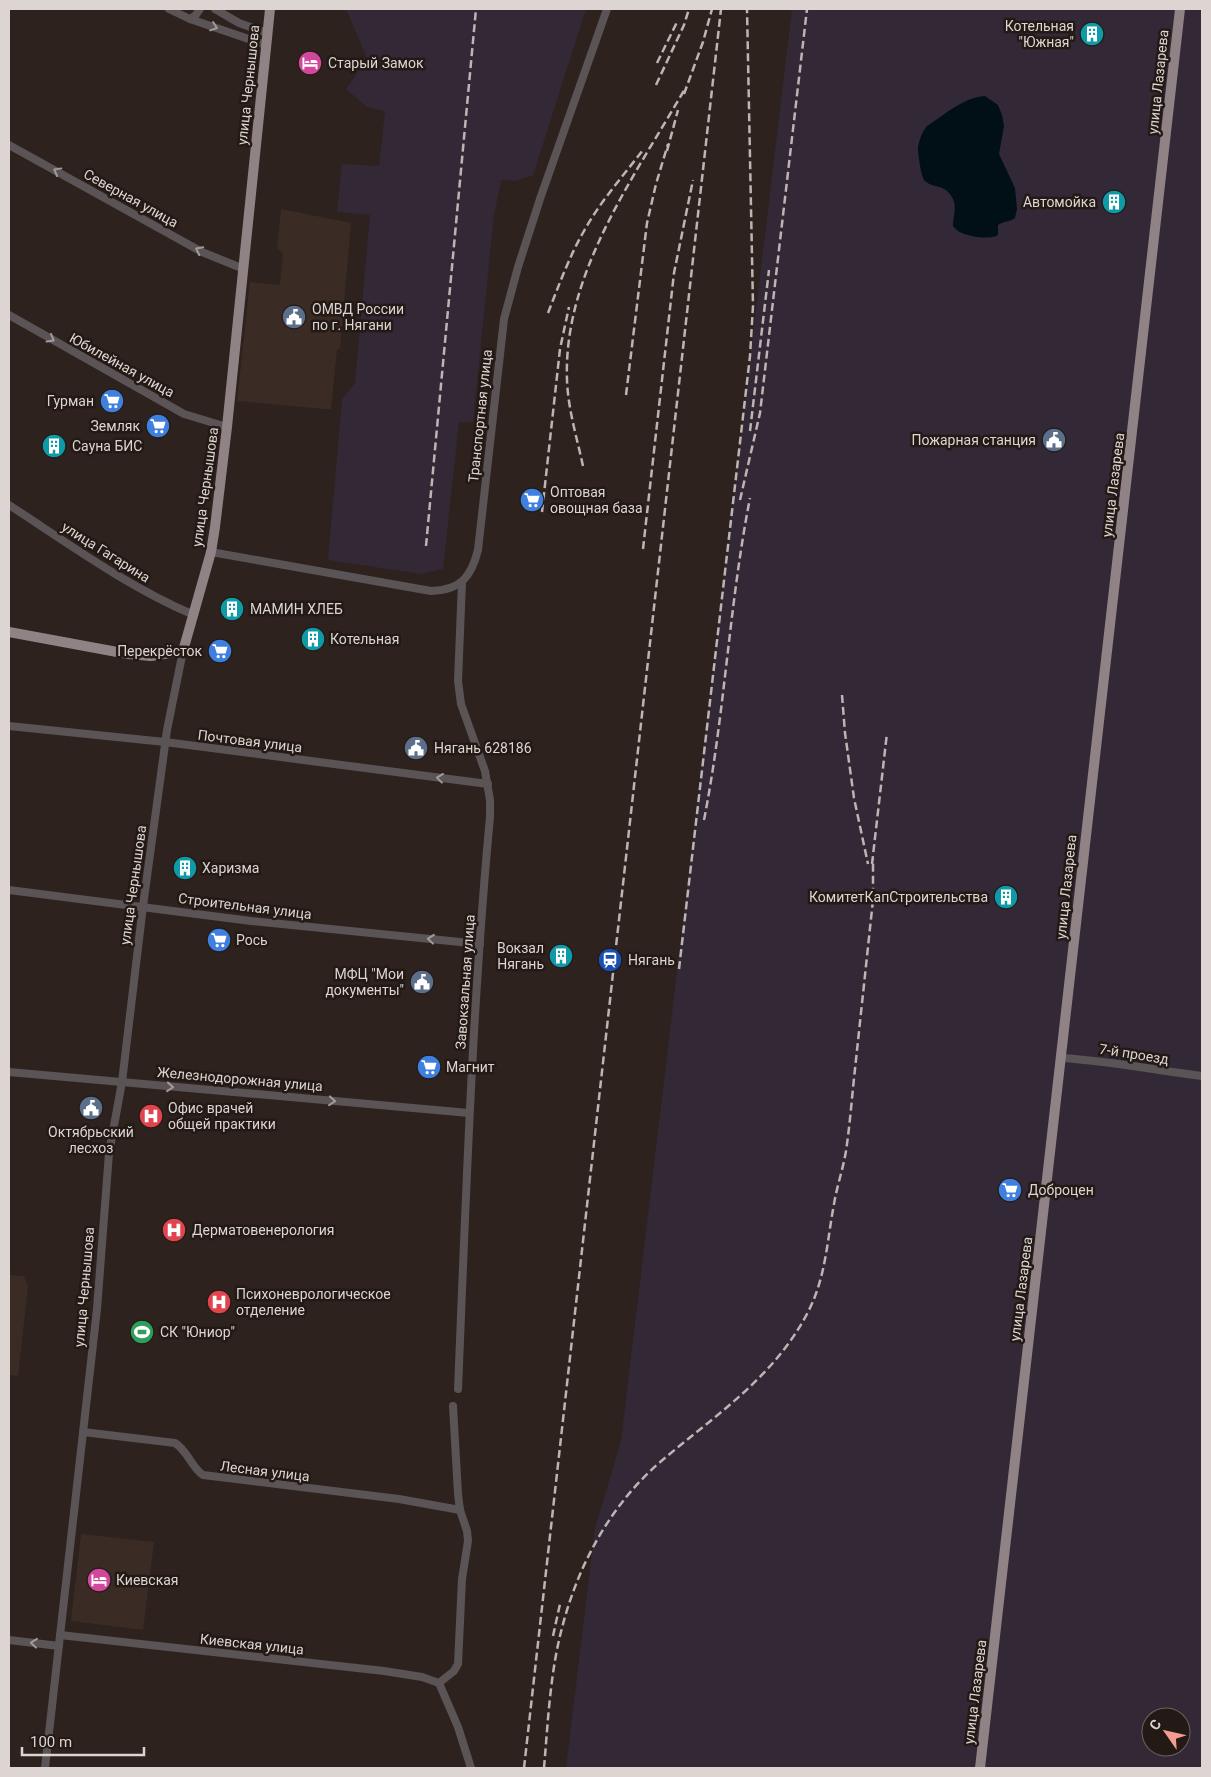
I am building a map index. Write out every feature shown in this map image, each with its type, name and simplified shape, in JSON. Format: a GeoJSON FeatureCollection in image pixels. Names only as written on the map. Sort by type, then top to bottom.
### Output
{"type":"FeatureCollection","features":[{"type":"Feature","properties":{"kind":"main road","name":"улица Чернышова"},"geometry":{"type":"LineString","coordinates":[[183,651],[211,552],[227,426],[270,9]]}},
{"type":"Feature","properties":{"kind":"main road","name":"улица Лазарева"},"geometry":{"type":"LineString","coordinates":[[980,1768],[1180,9]]}},
{"type":"Feature","properties":{"kind":"main road"},"geometry":{"type":"LineString","coordinates":[[9,632],[128,654],[160,655],[183,651]]}},
{"type":"Feature","properties":{"kind":"street"},"geometry":{"type":"LineString","coordinates":[[169,9],[266,45]]}},
{"type":"Feature","properties":{"kind":"street"},"geometry":{"type":"LineString","coordinates":[[190,18],[195,16],[200,9]]}},
{"type":"Feature","properties":{"kind":"street"},"geometry":{"type":"LineString","coordinates":[[214,9],[239,23],[267,33]]}},
{"type":"Feature","properties":{"kind":"street","name":"Транспортная улица"},"geometry":{"type":"LineString","coordinates":[[462,582],[475,562],[478,550],[504,319],[518,267],[541,196],[608,9]]}},
{"type":"Feature","properties":{"kind":"street","name":"Северная улица"},"geometry":{"type":"LineString","coordinates":[[9,144],[202,252],[244,269]]}},
{"type":"Feature","properties":{"kind":"street","name":"Юбилейная улица"},"geometry":{"type":"LineString","coordinates":[[9,315],[184,414],[227,426]]}},
{"type":"Feature","properties":{"kind":"street","name":"улица Гагарина"},"geometry":{"type":"LineString","coordinates":[[9,505],[128,581],[194,615]]}},
{"type":"Feature","properties":{"kind":"street"},"geometry":{"type":"LineString","coordinates":[[211,552],[424,590],[443,591],[462,582]]}},
{"type":"Feature","properties":{"kind":"street","name":"Завокзальная улица"},"geometry":{"type":"LineString","coordinates":[[458,1389],[469,1113],[490,817],[488,784],[485,771],[460,704],[458,681],[462,582]]}},
{"type":"Feature","properties":{"kind":"street","name":"улица Чернышова"},"geometry":{"type":"LineString","coordinates":[[45,1768],[103,1246],[106,1173],[122,1082],[165,742],[183,651]]}},
{"type":"Feature","properties":{"kind":"street","name":"Почтовая улица"},"geometry":{"type":"LineString","coordinates":[[9,726],[165,742],[488,784]]}},
{"type":"Feature","properties":{"kind":"street","name":"Строительная улица"},"geometry":{"type":"LineString","coordinates":[[9,890],[251,921],[480,944]]}},
{"type":"Feature","properties":{"kind":"street","name":"7-й проезд"},"geometry":{"type":"LineString","coordinates":[[1062,1058],[1107,1061],[1154,1070],[1202,1076]]}},
{"type":"Feature","properties":{"kind":"street","name":"Железнодорожная улица"},"geometry":{"type":"LineString","coordinates":[[9,1072],[469,1113]]}},
{"type":"Feature","properties":{"kind":"street"},"geometry":{"type":"LineString","coordinates":[[453,1406],[456,1440],[456,1483],[460,1510],[467,1531],[468,1541],[462,1579],[460,1655],[454,1671],[439,1683],[458,1727],[471,1768]]}},
{"type":"Feature","properties":{"kind":"street","name":"Лесная улица"},"geometry":{"type":"LineString","coordinates":[[83,1432],[175,1443],[184,1450],[203,1476],[399,1499],[460,1510]]}},
{"type":"Feature","properties":{"kind":"street","name":"Киевская улица"},"geometry":{"type":"LineString","coordinates":[[60,1635],[384,1671],[422,1677],[439,1683]]}},
{"type":"Feature","properties":{"kind":"street"},"geometry":{"type":"LineString","coordinates":[[9,1640],[59,1646]]}},
{"type":"Feature","properties":{"kind":"shaded area"},"geometry":{"type":"Polygon","coordinates":[[[346,9],[586,9],[533,175],[516,181],[501,180],[494,215],[473,422],[459,422],[443,569],[421,574],[328,560],[342,399],[355,383],[370,215],[337,212],[342,164],[379,166],[385,111],[367,107],[346,89],[367,58],[346,9]]]}},
{"type":"Feature","properties":{"kind":"shaded area"},"geometry":{"type":"Polygon","coordinates":[[[792,9],[1202,9],[1202,1768],[566,1768],[595,1528],[621,1441],[792,9]]]}},
{"type":"Feature","properties":{"kind":"shaded area"},"geometry":{"type":"Polygon","coordinates":[[[985,96],[998,105],[1002,115],[1004,126],[999,154],[1015,188],[1017,209],[1015,218],[998,225],[998,235],[985,238],[959,232],[953,226],[955,209],[953,199],[943,188],[925,181],[920,165],[918,148],[921,136],[927,126],[962,103],[985,96]]]}},
{"type":"Feature","properties":{"kind":"shaded area","name":"ОМВД России по г. Нягани"},"geometry":{"type":"Polygon","coordinates":[[[281,209],[351,223],[340,349],[337,349],[331,409],[237,401],[250,282],[280,285],[283,254],[277,248],[281,209]]]}},
{"type":"Feature","properties":{"kind":"shaded area"},"geometry":{"type":"Polygon","coordinates":[[[9,1275],[24,1276],[28,1286],[18,1376],[9,1375],[9,1275]]]}},
{"type":"Feature","properties":{"kind":"shaded area"},"geometry":{"type":"Polygon","coordinates":[[[81,1534],[154,1542],[143,1630],[71,1621],[81,1534]]]}},
{"type":"Feature","properties":{"kind":"railway"},"geometry":{"type":"LineString","coordinates":[[426,546],[476,9]]}},
{"type":"Feature","properties":{"kind":"railway"},"geometry":{"type":"LineString","coordinates":[[656,85],[684,25],[689,9]]}},
{"type":"Feature","properties":{"kind":"railway"},"geometry":{"type":"LineString","coordinates":[[684,94],[703,42],[712,9]]}},
{"type":"Feature","properties":{"kind":"railway"},"geometry":{"type":"LineString","coordinates":[[524,1768],[721,9]]}},
{"type":"Feature","properties":{"kind":"railway"},"geometry":{"type":"LineString","coordinates":[[679,969],[750,356],[753,306],[747,9]]}},
{"type":"Feature","properties":{"kind":"railway"},"geometry":{"type":"LineString","coordinates":[[740,500],[760,413],[807,9]]}},
{"type":"Feature","properties":{"kind":"railway"},"geometry":{"type":"LineString","coordinates":[[657,63],[678,20]]}},
{"type":"Feature","properties":{"kind":"railway"},"geometry":{"type":"LineString","coordinates":[[583,466],[571,413],[567,380],[569,340],[577,302],[589,264],[606,227],[686,87]]}},
{"type":"Feature","properties":{"kind":"railway"},"geometry":{"type":"LineString","coordinates":[[667,151],[678,110]]}},
{"type":"Feature","properties":{"kind":"railway"},"geometry":{"type":"LineString","coordinates":[[626,395],[647,223],[668,144]]}},
{"type":"Feature","properties":{"kind":"railway"},"geometry":{"type":"LineString","coordinates":[[548,313],[569,261],[590,220],[604,199],[643,150]]}},
{"type":"Feature","properties":{"kind":"railway"},"geometry":{"type":"LineString","coordinates":[[643,549],[674,273],[693,180]]}},
{"type":"Feature","properties":{"kind":"railway"},"geometry":{"type":"LineString","coordinates":[[750,431],[769,270]]}},
{"type":"Feature","properties":{"kind":"railway"},"geometry":{"type":"LineString","coordinates":[[542,512],[560,349],[569,307]]}},
{"type":"Feature","properties":{"kind":"railway"},"geometry":{"type":"LineString","coordinates":[[704,820],[717,740],[737,578],[750,498]]}},
{"type":"Feature","properties":{"kind":"railway"},"geometry":{"type":"LineString","coordinates":[[842,695],[854,798],[868,864]]}},
{"type":"Feature","properties":{"kind":"railway"},"geometry":{"type":"LineString","coordinates":[[872,864],[887,733]]}},
{"type":"Feature","properties":{"kind":"railway"},"geometry":{"type":"LineString","coordinates":[[544,1768],[550,1698],[558,1645],[577,1582],[598,1538],[625,1498],[641,1480],[741,1395],[778,1357],[794,1336],[808,1312],[819,1286],[835,1197],[845,1158],[873,900],[873,859]]}},
{"type":"Feature","properties":{"kind":"railway"},"geometry":{"type":"LineString","coordinates":[[553,1636],[560,1604]]}},
{"type":"Feature","properties":{"kind":"place","name":"Котельная \"Южная\""},"geometry":{"type":"Point","coordinates":[1092,34]}},
{"type":"Feature","properties":{"kind":"place","name":"Старый Замок"},"geometry":{"type":"Point","coordinates":[310,63]}},
{"type":"Feature","properties":{"kind":"place","name":"Автомойка"},"geometry":{"type":"Point","coordinates":[1114,202]}},
{"type":"Feature","properties":{"kind":"place","name":"ОМВД России по г. Нягани"},"geometry":{"type":"Point","coordinates":[294,317]}},
{"type":"Feature","properties":{"kind":"place","name":"Гурман"},"geometry":{"type":"Point","coordinates":[112,401]}},
{"type":"Feature","properties":{"kind":"place","name":"Земляк"},"geometry":{"type":"Point","coordinates":[158,426]}},
{"type":"Feature","properties":{"kind":"place","name":"Пожарная станция"},"geometry":{"type":"Point","coordinates":[1054,440]}},
{"type":"Feature","properties":{"kind":"place","name":"Сауна БИС"},"geometry":{"type":"Point","coordinates":[54,446]}},
{"type":"Feature","properties":{"kind":"place","name":"Оптовая овощная база"},"geometry":{"type":"Point","coordinates":[532,500]}},
{"type":"Feature","properties":{"kind":"place","name":"МАМИН ХЛЕБ"},"geometry":{"type":"Point","coordinates":[232,609]}},
{"type":"Feature","properties":{"kind":"place","name":"Котельная"},"geometry":{"type":"Point","coordinates":[313,639]}},
{"type":"Feature","properties":{"kind":"place","name":"Перекрёсток"},"geometry":{"type":"Point","coordinates":[220,651]}},
{"type":"Feature","properties":{"kind":"place","name":"Нягань 628186"},"geometry":{"type":"Point","coordinates":[416,748]}},
{"type":"Feature","properties":{"kind":"place","name":"Харизма"},"geometry":{"type":"Point","coordinates":[185,868]}},
{"type":"Feature","properties":{"kind":"place","name":"КомитетКапСтроительства"},"geometry":{"type":"Point","coordinates":[1006,897]}},
{"type":"Feature","properties":{"kind":"place","name":"Рось"},"geometry":{"type":"Point","coordinates":[219,940]}},
{"type":"Feature","properties":{"kind":"place","name":"Вокзал Нягань"},"geometry":{"type":"Point","coordinates":[561,956]}},
{"type":"Feature","properties":{"kind":"place","name":"Нягань"},"geometry":{"type":"Point","coordinates":[610,960]}},
{"type":"Feature","properties":{"kind":"place","name":"МФЦ \"Мои документы\""},"geometry":{"type":"Point","coordinates":[422,982]}},
{"type":"Feature","properties":{"kind":"place","name":"Магнит"},"geometry":{"type":"Point","coordinates":[429,1067]}},
{"type":"Feature","properties":{"kind":"place","name":"Октябрьский лесхоз"},"geometry":{"type":"Point","coordinates":[91,1108]}},
{"type":"Feature","properties":{"kind":"place","name":"Офис врачей общей практики"},"geometry":{"type":"Point","coordinates":[151,1116]}},
{"type":"Feature","properties":{"kind":"place","name":"Доброцен"},"geometry":{"type":"Point","coordinates":[1010,1190]}},
{"type":"Feature","properties":{"kind":"place","name":"Дерматовенерология"},"geometry":{"type":"Point","coordinates":[174,1230]}},
{"type":"Feature","properties":{"kind":"place","name":"Психоневрологическое отделение"},"geometry":{"type":"Point","coordinates":[219,1302]}},
{"type":"Feature","properties":{"kind":"place","name":"СК \"Юниор\""},"geometry":{"type":"Point","coordinates":[142,1332]}},
{"type":"Feature","properties":{"kind":"place","name":"Киевская"},"geometry":{"type":"Point","coordinates":[99,1580]}}]}
